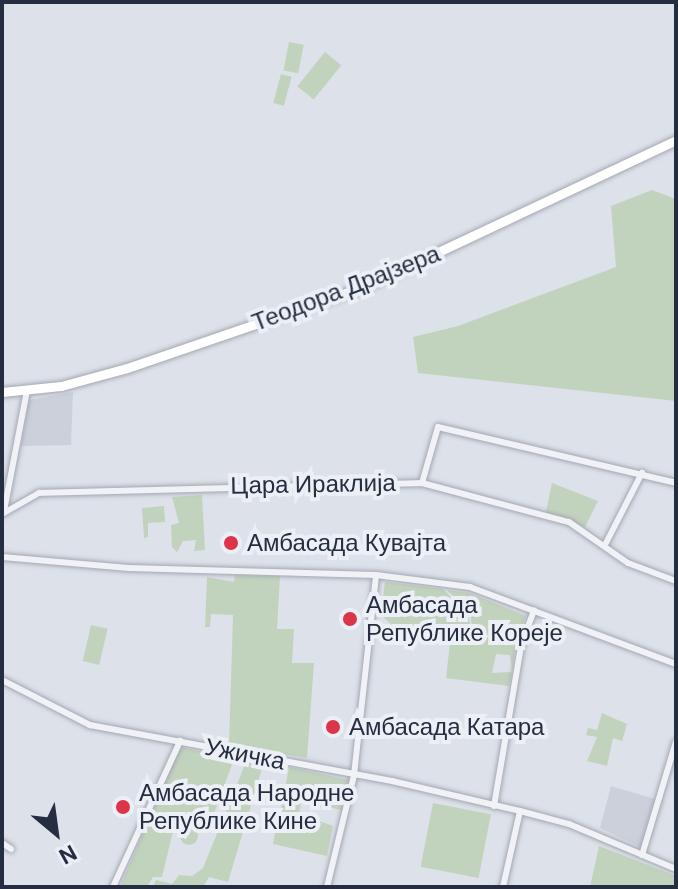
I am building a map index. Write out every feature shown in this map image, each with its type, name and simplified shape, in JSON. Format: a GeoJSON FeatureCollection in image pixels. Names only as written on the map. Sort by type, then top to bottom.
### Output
{"type":"FeatureCollection","features":[{"type":"Feature","properties":{"kind":"main road","name":"Теодора Драјзера"},"geometry":{"type":"LineString","coordinates":[[2,392],[27,390],[127,368],[366,286],[676,140]]}},
{"type":"Feature","properties":{"kind":"street"},"geometry":{"type":"LineString","coordinates":[[3,513],[27,390]]}},
{"type":"Feature","properties":{"kind":"street","name":"Цара Ираклија"},"geometry":{"type":"LineString","coordinates":[[3,513],[39,493],[422,483],[438,427],[676,483]]}},
{"type":"Feature","properties":{"kind":"street"},"geometry":{"type":"LineString","coordinates":[[606,543],[642,473]]}},
{"type":"Feature","properties":{"kind":"street"},"geometry":{"type":"LineString","coordinates":[[422,483],[569,522],[606,543],[628,563],[676,581]]}},
{"type":"Feature","properties":{"kind":"street"},"geometry":{"type":"LineString","coordinates":[[2,557],[129,568],[376,575],[470,587],[676,664]]}},
{"type":"Feature","properties":{"kind":"street"},"geometry":{"type":"LineString","coordinates":[[327,887],[354,775],[376,575]]}},
{"type":"Feature","properties":{"kind":"street"},"geometry":{"type":"LineString","coordinates":[[494,806],[521,646],[534,610]]}},
{"type":"Feature","properties":{"kind":"street","name":"Ужичка"},"geometry":{"type":"LineString","coordinates":[[2,680],[81,722],[520,811],[569,824],[676,869]]}},
{"type":"Feature","properties":{"kind":"street"},"geometry":{"type":"LineString","coordinates":[[113,887],[180,741]]}},
{"type":"Feature","properties":{"kind":"street"},"geometry":{"type":"LineString","coordinates":[[642,855],[676,742]]}},
{"type":"Feature","properties":{"kind":"street"},"geometry":{"type":"LineString","coordinates":[[503,887],[520,811]]}},
{"type":"Feature","properties":{"kind":"street"},"geometry":{"type":"LineString","coordinates":[[2,843],[11,849]]}},
{"type":"Feature","properties":{"kind":"shaded area"},"geometry":{"type":"Polygon","coordinates":[[[73,392],[71,445],[21,446],[29,400],[73,392]]]}},
{"type":"Feature","properties":{"kind":"shaded area"},"geometry":{"type":"Polygon","coordinates":[[[611,786],[655,799],[642,848],[600,828],[611,786]]]}},
{"type":"Feature","properties":{"kind":"green space"},"geometry":{"type":"Polygon","coordinates":[[[289,42],[304,45],[298,73],[283,70],[289,42]]]}},
{"type":"Feature","properties":{"kind":"green space"},"geometry":{"type":"Polygon","coordinates":[[[325,52],[341,65],[314,99],[297,86],[325,52]]]}},
{"type":"Feature","properties":{"kind":"green space"},"geometry":{"type":"Polygon","coordinates":[[[281,74],[292,77],[284,106],[273,103],[281,74]]]}},
{"type":"Feature","properties":{"kind":"green space"},"geometry":{"type":"Polygon","coordinates":[[[652,190],[676,199],[676,401],[418,373],[413,337],[458,326],[616,267],[611,206],[652,190]]]}},
{"type":"Feature","properties":{"kind":"green space"},"geometry":{"type":"Polygon","coordinates":[[[552,483],[598,501],[585,527],[546,512],[552,483]]]}},
{"type":"Feature","properties":{"kind":"green space"},"geometry":{"type":"Polygon","coordinates":[[[202,495],[205,550],[194,551],[196,540],[183,541],[177,552],[172,547],[171,525],[179,523],[172,497],[202,495]]]}},
{"type":"Feature","properties":{"kind":"green space"},"geometry":{"type":"Polygon","coordinates":[[[164,506],[165,522],[148,523],[148,537],[144,538],[142,508],[164,506]]]}},
{"type":"Feature","properties":{"kind":"green space"},"geometry":{"type":"Polygon","coordinates":[[[235,575],[280,576],[277,629],[294,629],[292,663],[314,663],[307,758],[229,745],[233,615],[211,614],[210,627],[205,627],[207,577],[234,582],[235,575]]]}},
{"type":"Feature","properties":{"kind":"green space"},"geometry":{"type":"Polygon","coordinates":[[[385,582],[443,589],[467,613],[472,630],[451,638],[394,627],[381,615],[385,582]]]}},
{"type":"Feature","properties":{"kind":"green space"},"geometry":{"type":"Polygon","coordinates":[[[447,590],[470,593],[526,616],[517,639],[473,634],[470,613],[447,590]]]}},
{"type":"Feature","properties":{"kind":"green space"},"geometry":{"type":"Polygon","coordinates":[[[91,625],[108,629],[99,665],[83,661],[91,625]]]}},
{"type":"Feature","properties":{"kind":"green space"},"geometry":{"type":"Polygon","coordinates":[[[477,636],[516,641],[512,670],[510,655],[496,654],[492,673],[512,672],[509,686],[446,678],[450,643],[477,636]]]}},
{"type":"Feature","properties":{"kind":"green space"},"geometry":{"type":"Polygon","coordinates":[[[602,713],[627,724],[622,741],[613,738],[607,766],[587,761],[597,737],[586,735],[588,728],[597,730],[602,713]]]}},
{"type":"Feature","properties":{"kind":"green space"},"geometry":{"type":"Polygon","coordinates":[[[180,747],[234,759],[209,827],[176,819],[162,877],[153,877],[147,887],[120,887],[180,747]]]}},
{"type":"Feature","properties":{"kind":"green space"},"geometry":{"type":"Polygon","coordinates":[[[246,762],[263,765],[228,882],[209,877],[203,887],[153,887],[156,880],[172,884],[179,875],[192,876],[203,868],[246,762]]]}},
{"type":"Feature","properties":{"kind":"green space"},"geometry":{"type":"Polygon","coordinates":[[[289,767],[349,780],[342,810],[322,806],[323,796],[303,792],[299,814],[333,826],[327,856],[273,844],[276,829],[264,826],[278,825],[289,767]]]}},
{"type":"Feature","properties":{"kind":"green space"},"geometry":{"type":"Polygon","coordinates":[[[433,803],[491,814],[479,878],[421,867],[433,803]]]}},
{"type":"Feature","properties":{"kind":"green space"},"geometry":{"type":"Polygon","coordinates":[[[189,827],[198,836],[189,845],[180,836],[189,827]]]}},
{"type":"Feature","properties":{"kind":"green space"},"geometry":{"type":"Polygon","coordinates":[[[599,846],[676,876],[676,887],[590,887],[599,846]]]}},
{"type":"Feature","properties":{"kind":"place","name":"Амбасада Кувајта"},"geometry":{"type":"Point","coordinates":[231,543]}},
{"type":"Feature","properties":{"kind":"place","name":"Амбасада Републике Кореје"},"geometry":{"type":"Point","coordinates":[350,619]}},
{"type":"Feature","properties":{"kind":"place","name":"Амбасада Катара"},"geometry":{"type":"Point","coordinates":[333,727]}},
{"type":"Feature","properties":{"kind":"place","name":"Амбасада Народне Републике Кине"},"geometry":{"type":"Point","coordinates":[123,807]}}]}
